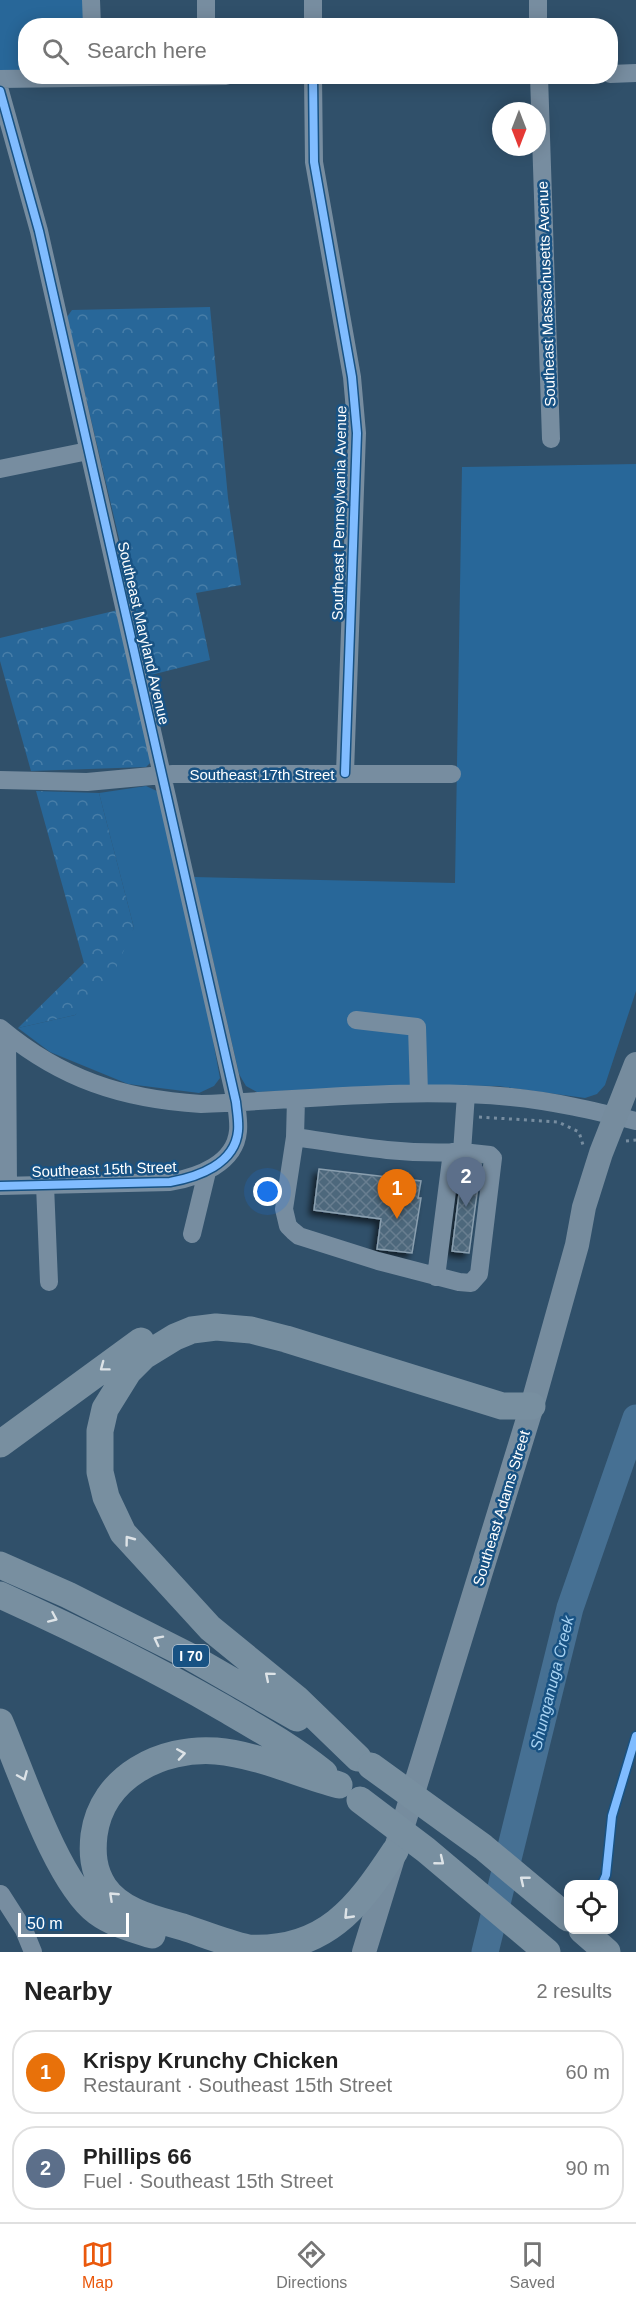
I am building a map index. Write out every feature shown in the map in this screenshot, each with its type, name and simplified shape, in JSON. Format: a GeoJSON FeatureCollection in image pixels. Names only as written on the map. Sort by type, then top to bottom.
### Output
{"type":"FeatureCollection","features":[{"type":"Feature","properties":{"kind":"highway"},"geometry":{"type":"LineString","coordinates":[[0,1444],[128,1349],[160,1329],[185,1319],[219,1313],[236,1313],[271,1320],[506,1391],[532,1406]]}},
{"type":"Feature","properties":{"kind":"highway"},"geometry":{"type":"LineString","coordinates":[[365,1762],[297,1700],[210,1628],[123,1533],[106,1497],[99,1456],[100,1431],[115,1390],[144,1356],[175,1337],[192,1330],[236,1327],[286,1339],[502,1406],[532,1406]]}},
{"type":"Feature","properties":{"kind":"highway","name":"I 70"},"geometry":{"type":"LineString","coordinates":[[0,1565],[68,1595],[189,1656],[280,1706],[365,1762],[483,1847],[564,1915]]}},
{"type":"Feature","properties":{"kind":"highway","name":"I 70"},"geometry":{"type":"LineString","coordinates":[[0,1595],[120,1650],[183,1684],[312,1763],[426,1850],[547,1952]]}},
{"type":"Feature","properties":{"kind":"highway"},"geometry":{"type":"LineString","coordinates":[[0,1722],[57,1857],[84,1901],[109,1920],[205,1952]]}},
{"type":"Feature","properties":{"kind":"highway"},"geometry":{"type":"LineString","coordinates":[[349,1793],[263,1759],[216,1751],[196,1751],[162,1757],[133,1772],[117,1786],[104,1804],[96,1823],[92,1852],[96,1873],[105,1888],[122,1904],[141,1914],[255,1950],[283,1950],[317,1941],[345,1918],[363,1898],[395,1851]]}},
{"type":"Feature","properties":{"kind":"highway"},"geometry":{"type":"LineString","coordinates":[[587,1934],[606,1952]]}},
{"type":"Feature","properties":{"kind":"main road","name":"Southeast Adams Street"},"geometry":{"type":"LineString","coordinates":[[364,1952],[532,1406],[577,1245],[584,1207],[601,1153],[626,1119],[636,1064]]}},
{"type":"Feature","properties":{"kind":"street"},"geometry":{"type":"LineString","coordinates":[[91,0],[92,18]]}},
{"type":"Feature","properties":{"kind":"street"},"geometry":{"type":"LineString","coordinates":[[206,0],[206,18]]}},
{"type":"Feature","properties":{"kind":"street"},"geometry":{"type":"LineString","coordinates":[[313,0],[313,18]]}},
{"type":"Feature","properties":{"kind":"street"},"geometry":{"type":"LineString","coordinates":[[538,0],[538,18]]}},
{"type":"Feature","properties":{"kind":"street"},"geometry":{"type":"LineString","coordinates":[[618,74],[636,73]]}},
{"type":"Feature","properties":{"kind":"street"},"geometry":{"type":"LineString","coordinates":[[0,79],[18,79]]}},
{"type":"Feature","properties":{"kind":"street","name":"Southeast Pennsylvania Avenue"},"geometry":{"type":"LineString","coordinates":[[313,84],[315,171],[352,377],[357,433],[345,773]]}},
{"type":"Feature","properties":{"kind":"street","name":"Southeast Massachusetts Avenue"},"geometry":{"type":"LineString","coordinates":[[539,84],[551,439]]}},
{"type":"Feature","properties":{"kind":"street","name":"Southeast Maryland Avenue"},"geometry":{"type":"LineString","coordinates":[[0,91],[39,231],[236,1102],[239,1130],[236,1141],[231,1152],[207,1172]]}},
{"type":"Feature","properties":{"kind":"street"},"geometry":{"type":"LineString","coordinates":[[0,469],[88,451]]}},
{"type":"Feature","properties":{"kind":"street","name":"Southeast 17th Street"},"geometry":{"type":"LineString","coordinates":[[0,780],[87,782],[163,775],[452,774]]}},
{"type":"Feature","properties":{"kind":"street"},"geometry":{"type":"LineString","coordinates":[[356,1020],[417,1027],[419,1093]]}},
{"type":"Feature","properties":{"kind":"street"},"geometry":{"type":"LineString","coordinates":[[4,1031],[47,1063],[106,1088],[170,1102],[236,1102],[419,1093],[466,1094],[535,1100],[626,1119]]}},
{"type":"Feature","properties":{"kind":"street"},"geometry":{"type":"LineString","coordinates":[[4,1031],[4,1186]]}},
{"type":"Feature","properties":{"kind":"street"},"geometry":{"type":"LineString","coordinates":[[436,1277],[466,1094]]}},
{"type":"Feature","properties":{"kind":"street"},"geometry":{"type":"LineString","coordinates":[[295,1137],[390,1152],[457,1152],[490,1155],[494,1158],[477,1279],[465,1284],[436,1277],[333,1247],[293,1232],[288,1226],[284,1209],[295,1137],[296,1099]]}},
{"type":"Feature","properties":{"kind":"street"},"geometry":{"type":"LineString","coordinates":[[192,1234],[207,1172]]}},
{"type":"Feature","properties":{"kind":"street","name":"Southeast 15th Street"},"geometry":{"type":"LineString","coordinates":[[4,1186],[170,1182],[207,1172]]}},
{"type":"Feature","properties":{"kind":"street"},"geometry":{"type":"LineString","coordinates":[[45,1185],[49,1282]]}},
{"type":"Feature","properties":{"kind":"street"},"geometry":{"type":"LineString","coordinates":[[1,1894],[24,1930],[33,1952]]}},
{"type":"Feature","properties":{"kind":"green space"},"geometry":{"type":"Polygon","coordinates":[[[0,0],[83,0],[84,18],[18,18],[18,71],[0,70],[0,0]]]}},
{"type":"Feature","properties":{"kind":"green space"},"geometry":{"type":"Polygon","coordinates":[[[210,307],[228,498],[241,585],[196,593],[210,660],[151,675],[67,317],[72,310],[210,307]]]}},
{"type":"Feature","properties":{"kind":"green space"},"geometry":{"type":"Polygon","coordinates":[[[636,464],[636,991],[605,1085],[597,1094],[585,1098],[498,1086],[411,1085],[257,1092],[246,1086],[239,1074],[194,877],[455,883],[462,467],[636,464]]]}},
{"type":"Feature","properties":{"kind":"green space"},"geometry":{"type":"Polygon","coordinates":[[[118,610],[152,761],[146,767],[31,771],[0,661],[0,638],[118,610]]]}},
{"type":"Feature","properties":{"kind":"green space"},"geometry":{"type":"Polygon","coordinates":[[[146,786],[157,791],[168,801],[220,1078],[214,1086],[199,1093],[128,1084],[50,1052],[18,1028],[75,1015],[134,928],[99,793],[146,786]]]}},
{"type":"Feature","properties":{"kind":"green space"},"geometry":{"type":"Polygon","coordinates":[[[36,791],[99,793],[134,928],[115,970],[75,1015],[18,1028],[84,963],[36,791]]]}},
{"type":"Feature","properties":{"kind":"building"},"geometry":{"type":"Polygon","coordinates":[[[463,1161],[481,1164],[469,1253],[452,1251],[463,1161]]]}},
{"type":"Feature","properties":{"kind":"building"},"geometry":{"type":"Polygon","coordinates":[[[319,1169],[421,1181],[418,1198],[421,1198],[412,1253],[377,1249],[381,1219],[314,1210],[319,1169]]]}},
{"type":"Feature","properties":{"kind":"waterway","name":"Shunganuga Creek"},"geometry":{"type":"LineString","coordinates":[[485,1952],[570,1608],[636,1418]]}},
{"type":"Feature","properties":{"kind":"cycle path"},"geometry":{"type":"LineString","coordinates":[[313,84],[314,162],[352,377],[357,433],[345,773]]}},
{"type":"Feature","properties":{"kind":"cycle path"},"geometry":{"type":"LineString","coordinates":[[0,91],[39,231],[236,1102],[238,1124],[235,1142],[223,1160],[203,1172],[181,1180],[0,1186]]}},
{"type":"Feature","properties":{"kind":"cycle path"},"geometry":{"type":"LineString","coordinates":[[604,1880],[612,1816],[636,1736]]}},
{"type":"Feature","properties":{"kind":"place","name":"Phillips 66"},"geometry":{"type":"Point","coordinates":[466,1207]}},
{"type":"Feature","properties":{"kind":"place","name":"Krispy Krunchy Chicken"},"geometry":{"type":"Point","coordinates":[397,1219]}}]}
